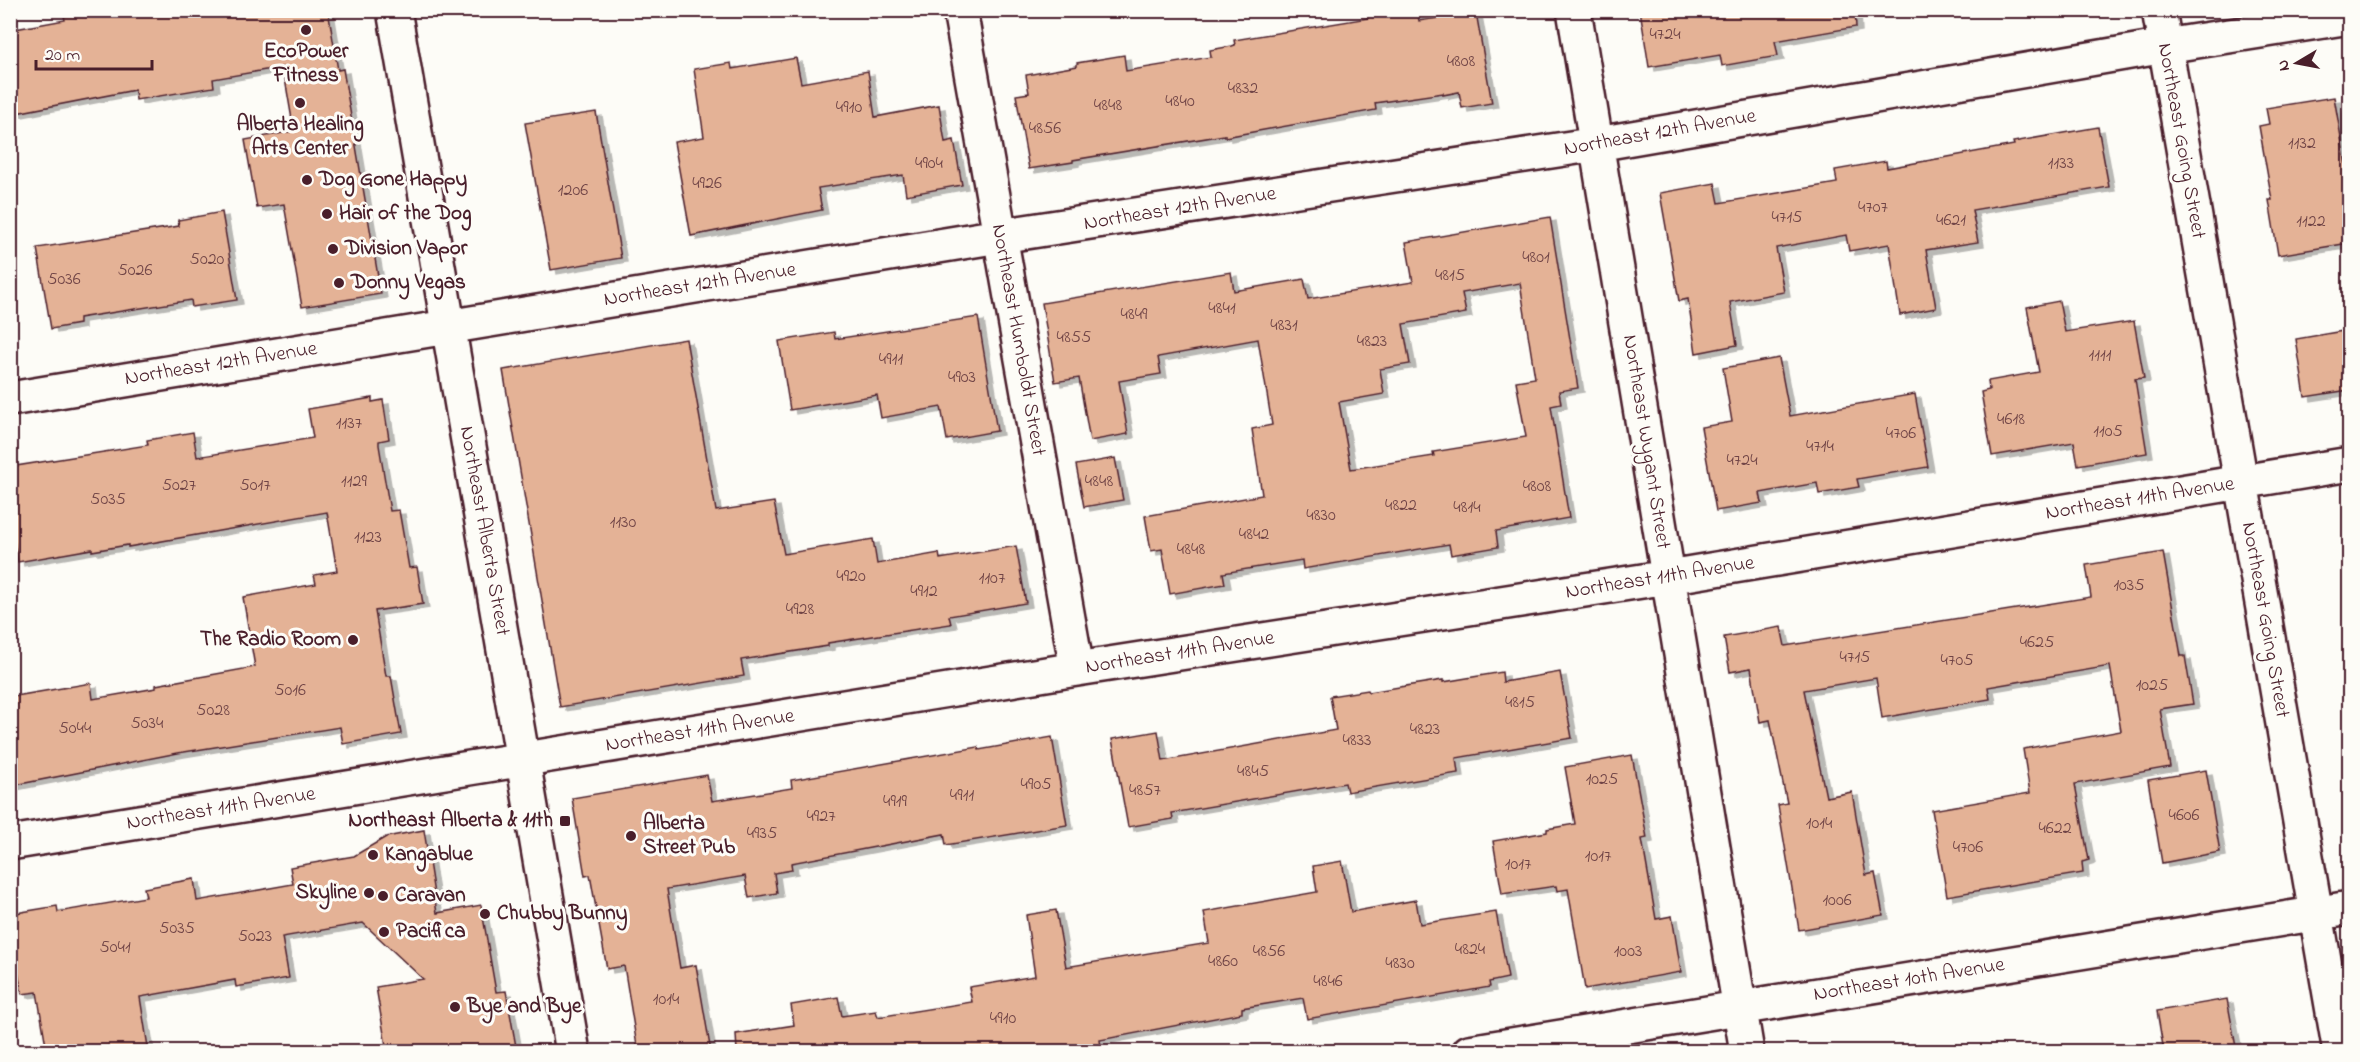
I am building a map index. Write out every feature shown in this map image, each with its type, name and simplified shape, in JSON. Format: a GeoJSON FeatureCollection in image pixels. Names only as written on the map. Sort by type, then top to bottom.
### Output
{"type":"FeatureCollection","features":[{"type":"Feature","properties":{"kind":"street","name":"Northeast Alberta Street"},"geometry":{"type":"LineString","coordinates":[[394,10],[573,1052]]}},
{"type":"Feature","properties":{"kind":"street","name":"Northeast Humboldt Street"},"geometry":{"type":"LineString","coordinates":[[960,10],[1077,669]]}},
{"type":"Feature","properties":{"kind":"street","name":"Northeast Wygant Street"},"geometry":{"type":"LineString","coordinates":[[1574,10],[1747,1052]]}},
{"type":"Feature","properties":{"kind":"street","name":"Northeast Going Street"},"geometry":{"type":"LineString","coordinates":[[2158,10],[2340,1052]]}},
{"type":"Feature","properties":{"kind":"street","name":"Northeast 12th Avenue"},"geometry":{"type":"LineString","coordinates":[[10,399],[999,236],[1597,144],[2165,46],[2349,17]]}},
{"type":"Feature","properties":{"kind":"street","name":"Northeast 11th Avenue"},"geometry":{"type":"LineString","coordinates":[[10,843],[1077,669],[1668,577],[2349,464]]}},
{"type":"Feature","properties":{"kind":"street","name":"Northeast 10th Avenue"},"geometry":{"type":"LineString","coordinates":[[1469,1052],[2349,908]]}},
{"type":"Feature","properties":{"kind":"building"},"geometry":{"type":"Polygon","coordinates":[[[93,10],[328,10],[338,70],[343,69],[381,294],[302,307],[284,204],[257,208],[245,140],[294,131],[283,67],[213,79],[214,87],[136,100],[135,90],[16,113],[10,79],[10,30],[65,20],[64,16],[93,10]]]}},
{"type":"Feature","properties":{"kind":"building"},"geometry":{"type":"Polygon","coordinates":[[[1366,10],[1417,10],[1419,21],[1476,12],[1492,103],[1462,108],[1459,92],[1443,95],[1443,93],[1375,103],[1376,110],[1029,169],[1016,95],[1029,93],[1026,75],[1124,55],[1126,71],[1211,57],[1210,50],[1235,45],[1234,40],[1368,18],[1366,10]]]}},
{"type":"Feature","properties":{"kind":"building"},"geometry":{"type":"Polygon","coordinates":[[[1640,10],[1855,10],[1856,27],[1775,41],[1778,56],[1722,66],[1720,55],[1649,67],[1640,10]]]}},
{"type":"Feature","properties":{"kind":"building"},"geometry":{"type":"Polygon","coordinates":[[[796,58],[801,83],[868,71],[875,117],[939,105],[945,142],[954,140],[962,185],[906,195],[903,175],[818,188],[822,210],[691,236],[674,142],[704,137],[694,69],[731,63],[732,69],[796,58]]]}},
{"type":"Feature","properties":{"kind":"building"},"geometry":{"type":"Polygon","coordinates":[[[2334,97],[2349,183],[2349,243],[2278,255],[2269,200],[2272,200],[2259,126],[2269,124],[2266,108],[2334,97]]]}},
{"type":"Feature","properties":{"kind":"building"},"geometry":{"type":"Polygon","coordinates":[[[596,112],[621,258],[551,270],[525,123],[596,112]]]}},
{"type":"Feature","properties":{"kind":"building"},"geometry":{"type":"Polygon","coordinates":[[[2098,127],[2109,187],[1972,210],[1978,242],[1926,250],[1936,308],[1900,315],[1889,244],[1849,251],[1846,235],[1776,248],[1784,292],[1730,302],[1737,345],[1696,353],[1688,299],[1679,301],[1660,193],[1715,183],[1719,203],[1837,183],[1835,170],[1886,161],[1887,168],[2098,127]]]}},
{"type":"Feature","properties":{"kind":"building"},"geometry":{"type":"Polygon","coordinates":[[[222,212],[237,300],[192,307],[191,300],[79,318],[79,324],[51,329],[37,248],[179,226],[178,220],[222,212]]]}},
{"type":"Feature","properties":{"kind":"building"},"geometry":{"type":"Polygon","coordinates":[[[1550,217],[1578,388],[1559,391],[1561,404],[1551,406],[1569,518],[1496,531],[1498,547],[1451,555],[1449,544],[1303,569],[1302,560],[1223,573],[1225,584],[1170,594],[1162,549],[1151,551],[1145,516],[1262,495],[1252,429],[1272,425],[1258,339],[1158,357],[1161,374],[1119,381],[1128,434],[1090,441],[1079,378],[1055,382],[1042,303],[1231,272],[1234,291],[1304,279],[1308,299],[1413,282],[1406,242],[1550,217]],[[1520,283],[1462,293],[1466,313],[1403,324],[1410,364],[1380,369],[1384,394],[1339,402],[1351,469],[1434,456],[1433,452],[1526,437],[1516,381],[1535,378],[1520,283]]]}},
{"type":"Feature","properties":{"kind":"building"},"geometry":{"type":"Polygon","coordinates":[[[2059,301],[2065,332],[2134,321],[2144,378],[2135,379],[2147,453],[2078,465],[2074,442],[1992,456],[1981,392],[1989,390],[1988,381],[2039,372],[2027,307],[2059,301]]]}},
{"type":"Feature","properties":{"kind":"building"},"geometry":{"type":"Polygon","coordinates":[[[978,317],[997,431],[947,440],[941,407],[881,418],[877,395],[790,410],[779,341],[834,332],[835,339],[978,317]]]}},
{"type":"Feature","properties":{"kind":"building"},"geometry":{"type":"Polygon","coordinates":[[[2349,330],[2349,390],[2305,397],[2296,339],[2349,330]]]}},
{"type":"Feature","properties":{"kind":"building"},"geometry":{"type":"Polygon","coordinates":[[[686,339],[716,511],[774,502],[784,554],[873,539],[877,564],[939,553],[940,559],[1016,546],[1026,603],[949,616],[951,624],[828,643],[828,646],[741,660],[744,676],[560,707],[503,370],[686,339]]]}},
{"type":"Feature","properties":{"kind":"building"},"geometry":{"type":"Polygon","coordinates":[[[1779,358],[1790,416],[1915,394],[1928,467],[1857,479],[1859,487],[1819,494],[1817,483],[1760,493],[1762,503],[1716,511],[1701,427],[1732,422],[1723,368],[1779,358]]]}},
{"type":"Feature","properties":{"kind":"building"},"geometry":{"type":"Polygon","coordinates":[[[372,398],[372,402],[383,400],[389,439],[379,441],[379,445],[390,511],[399,510],[409,568],[417,567],[423,604],[375,611],[386,676],[391,676],[401,734],[343,744],[340,727],[178,753],[10,786],[10,697],[91,683],[93,699],[255,667],[243,597],[316,584],[314,575],[337,571],[327,512],[128,547],[128,545],[92,551],[92,549],[18,562],[10,517],[10,467],[148,445],[147,440],[193,432],[197,457],[313,438],[308,409],[372,398]]]}},
{"type":"Feature","properties":{"kind":"building"},"geometry":{"type":"Polygon","coordinates":[[[1115,458],[1123,500],[1084,507],[1076,465],[1115,458]]]}},
{"type":"Feature","properties":{"kind":"building"},"geometry":{"type":"Polygon","coordinates":[[[2163,552],[2181,656],[2185,656],[2193,704],[2160,709],[2170,767],[2075,784],[2089,860],[2082,862],[2083,873],[1947,896],[1932,810],[2030,793],[2023,749],[2121,731],[2110,666],[1988,687],[1990,699],[1882,718],[1876,678],[1804,690],[1826,797],[1852,792],[1866,875],[1875,873],[1883,915],[1799,930],[1778,805],[1787,803],[1770,720],[1760,722],[1751,668],[1730,672],[1724,637],[1781,627],[1785,646],[2091,597],[2086,565],[2163,552]]]}},
{"type":"Feature","properties":{"kind":"building"},"geometry":{"type":"Polygon","coordinates":[[[1502,672],[1503,682],[1560,672],[1572,738],[1456,758],[1458,773],[1347,792],[1345,783],[1172,813],[1173,819],[1128,827],[1112,739],[1158,731],[1163,761],[1336,730],[1330,696],[1502,672]]]}},
{"type":"Feature","properties":{"kind":"building"},"geometry":{"type":"Polygon","coordinates":[[[1052,737],[1067,825],[946,845],[944,834],[791,863],[792,870],[774,873],[777,893],[749,898],[745,876],[667,889],[680,968],[696,965],[711,1052],[638,1052],[624,966],[607,969],[590,875],[585,876],[572,798],[707,775],[712,801],[792,788],[791,780],[978,747],[979,750],[1052,737]]]}},
{"type":"Feature","properties":{"kind":"building"},"geometry":{"type":"Polygon","coordinates":[[[1632,755],[1647,838],[1642,839],[1656,919],[1672,916],[1681,972],[1585,989],[1568,889],[1557,891],[1556,886],[1502,894],[1493,841],[1547,832],[1547,829],[1575,824],[1565,767],[1632,755]]]}},
{"type":"Feature","properties":{"kind":"building"},"geometry":{"type":"Polygon","coordinates":[[[2206,770],[2220,852],[2162,863],[2148,780],[2206,770]]]}},
{"type":"Feature","properties":{"kind":"building"},"geometry":{"type":"Polygon","coordinates":[[[424,830],[437,913],[481,905],[496,992],[506,991],[517,1052],[387,1052],[376,987],[423,979],[363,923],[282,937],[289,978],[236,987],[235,980],[140,997],[148,1047],[122,1052],[47,1052],[37,992],[22,994],[10,929],[10,914],[57,906],[58,912],[146,897],[144,888],[194,879],[197,901],[293,884],[290,867],[354,856],[386,837],[424,830]]]}},
{"type":"Feature","properties":{"kind":"building"},"geometry":{"type":"Polygon","coordinates":[[[1342,861],[1351,912],[1416,900],[1420,924],[1496,912],[1508,978],[1489,982],[1490,987],[1307,1019],[1303,998],[1242,1008],[1242,1013],[1100,1040],[1102,1052],[737,1052],[736,1034],[794,1025],[791,1005],[838,997],[842,1016],[876,1011],[878,1017],[972,1002],[969,987],[1035,976],[1026,915],[1056,910],[1066,967],[1209,943],[1204,912],[1317,892],[1313,866],[1342,861]]]}},
{"type":"Feature","properties":{"kind":"building"},"geometry":{"type":"Polygon","coordinates":[[[2227,999],[2236,1047],[2207,1052],[2164,1052],[2157,1011],[2227,999]]]}},
{"type":"Feature","properties":{"kind":"place","name":"EcoPower Fitness"},"geometry":{"type":"Point","coordinates":[306,30]}},
{"type":"Feature","properties":{"kind":"place","name":"Alberta Healing Arts Center"},"geometry":{"type":"Point","coordinates":[300,103]}},
{"type":"Feature","properties":{"kind":"place","name":"Dog Gone Happy"},"geometry":{"type":"Point","coordinates":[307,180]}},
{"type":"Feature","properties":{"kind":"place","name":"Hair of the Dog"},"geometry":{"type":"Point","coordinates":[327,214]}},
{"type":"Feature","properties":{"kind":"place","name":"Division Vapor"},"geometry":{"type":"Point","coordinates":[333,249]}},
{"type":"Feature","properties":{"kind":"place","name":"Donny Vegas"},"geometry":{"type":"Point","coordinates":[339,283]}},
{"type":"Feature","properties":{"kind":"place","name":"The Radio Room"},"geometry":{"type":"Point","coordinates":[353,640]}},
{"type":"Feature","properties":{"kind":"place","name":"Northeast Alberta & 11th"},"geometry":{"type":"Point","coordinates":[565,821]}},
{"type":"Feature","properties":{"kind":"place","name":"Alberta Street Pub"},"geometry":{"type":"Point","coordinates":[631,836]}},
{"type":"Feature","properties":{"kind":"place","name":"Kangablue"},"geometry":{"type":"Point","coordinates":[373,855]}},
{"type":"Feature","properties":{"kind":"place","name":"Skyline"},"geometry":{"type":"Point","coordinates":[369,893]}},
{"type":"Feature","properties":{"kind":"place","name":"Caravan"},"geometry":{"type":"Point","coordinates":[383,896]}},
{"type":"Feature","properties":{"kind":"place","name":"Chubby Bunny"},"geometry":{"type":"Point","coordinates":[485,914]}},
{"type":"Feature","properties":{"kind":"place","name":"Pacifica"},"geometry":{"type":"Point","coordinates":[384,932]}},
{"type":"Feature","properties":{"kind":"place","name":"Bye and Bye"},"geometry":{"type":"Point","coordinates":[455,1007]}}]}
